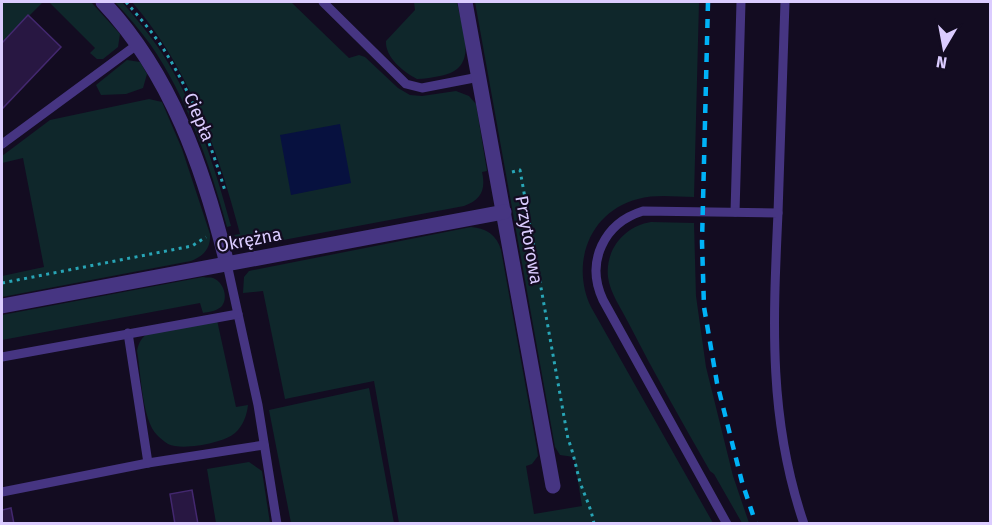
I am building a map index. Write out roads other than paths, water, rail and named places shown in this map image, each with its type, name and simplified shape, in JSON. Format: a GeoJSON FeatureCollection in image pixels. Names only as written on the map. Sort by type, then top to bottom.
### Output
{"type":"FeatureCollection","features":[{"type":"Feature","properties":{"kind":"street","name":"Ciepła"},"geometry":{"type":"LineString","coordinates":[[103,2],[138,44],[159,77],[186,134],[205,184],[227,264]]}},
{"type":"Feature","properties":{"kind":"street","name":"Przytorowa"},"geometry":{"type":"LineString","coordinates":[[465,2],[553,486]]}},
{"type":"Feature","properties":{"kind":"street","name":"Okrężna"},"geometry":{"type":"LineString","coordinates":[[2,306],[504,212]]}},
{"type":"Feature","properties":{"kind":"lane"},"geometry":{"type":"LineString","coordinates":[[323,2],[406,84],[422,88],[479,77]]}},
{"type":"Feature","properties":{"kind":"lane"},"geometry":{"type":"LineString","coordinates":[[735,212],[741,2]]}},
{"type":"Feature","properties":{"kind":"lane"},"geometry":{"type":"LineString","coordinates":[[785,2],[774,297],[775,370],[781,434],[804,524]]}},
{"type":"Feature","properties":{"kind":"lane"},"geometry":{"type":"LineString","coordinates":[[2,144],[138,44]]}},
{"type":"Feature","properties":{"kind":"lane"},"geometry":{"type":"LineString","coordinates":[[727,524],[603,300],[595,272],[598,255],[605,238],[618,224],[630,216],[651,210],[778,213]]}},
{"type":"Feature","properties":{"kind":"lane"},"geometry":{"type":"LineString","coordinates":[[227,264],[258,405],[277,524]]}},
{"type":"Feature","properties":{"kind":"lane"},"geometry":{"type":"LineString","coordinates":[[2,357],[238,314]]}},
{"type":"Feature","properties":{"kind":"lane"},"geometry":{"type":"LineString","coordinates":[[128,333],[148,463]]}},
{"type":"Feature","properties":{"kind":"lane"},"geometry":{"type":"LineString","coordinates":[[2,492],[148,463],[264,445]]}},
{"type":"Feature","properties":{"kind":"railway"},"geometry":{"type":"LineString","coordinates":[[708,2],[702,242],[704,307],[717,383],[742,482],[756,524]]}}]}
